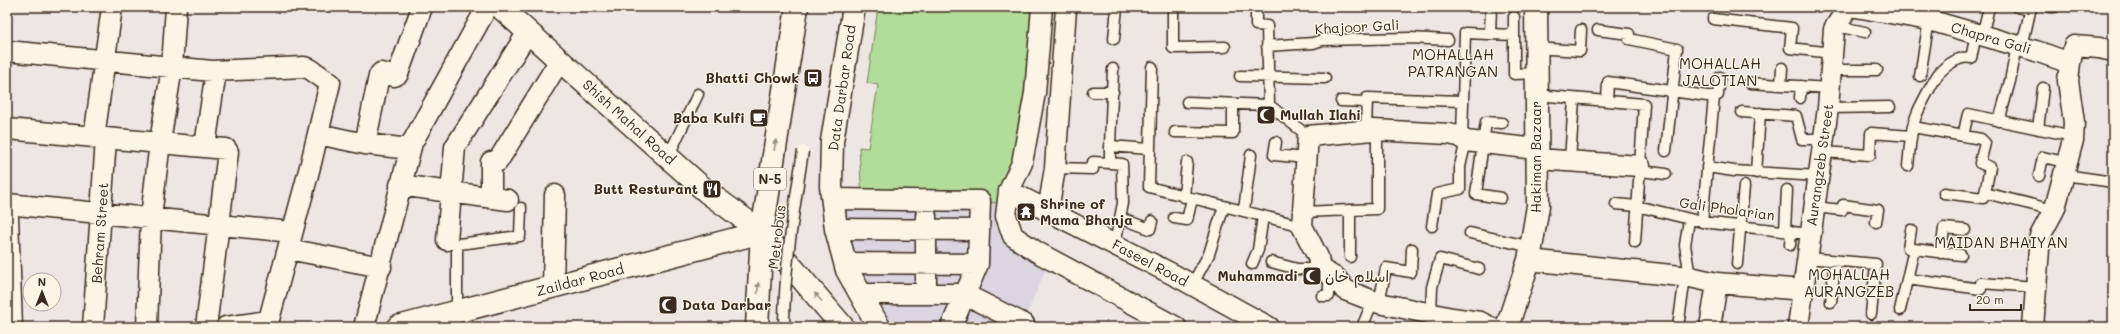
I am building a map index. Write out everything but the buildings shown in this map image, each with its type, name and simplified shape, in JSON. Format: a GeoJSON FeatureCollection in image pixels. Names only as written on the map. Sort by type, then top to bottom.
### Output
{"type":"FeatureCollection","features":[{"type":"Feature","properties":{"kind":"main road","name":"Shish Mahal Road"},"geometry":{"type":"LineString","coordinates":[[500,7],[707,192],[762,232],[843,327]]}},
{"type":"Feature","properties":{"kind":"main road","name":"N-5"},"geometry":{"type":"LineString","coordinates":[[757,327],[762,232],[797,7]]}},
{"type":"Feature","properties":{"kind":"main road","name":"Data Darbar Road"},"geometry":{"type":"LineString","coordinates":[[854,7],[832,141],[833,200],[836,229],[846,263],[860,294],[879,327]]}},
{"type":"Feature","properties":{"kind":"main road","name":"Hakiman Bazaar"},"geometry":{"type":"LineString","coordinates":[[1506,327],[1530,254],[1538,206],[1535,73],[1536,7]]}},
{"type":"Feature","properties":{"kind":"main road"},"geometry":{"type":"LineString","coordinates":[[7,217],[11,327]]}},
{"type":"Feature","properties":{"kind":"main road","name":"Zaildar Road"},"geometry":{"type":"LineString","coordinates":[[398,327],[762,232]]}},
{"type":"Feature","properties":{"kind":"street","name":"Behram Street"},"geometry":{"type":"LineString","coordinates":[[93,327],[102,213],[100,138],[105,60],[112,7]]}},
{"type":"Feature","properties":{"kind":"street"},"geometry":{"type":"LineString","coordinates":[[147,327],[151,217],[160,142],[172,67],[176,7]]}},
{"type":"Feature","properties":{"kind":"street"},"geometry":{"type":"LineString","coordinates":[[365,144],[379,76],[381,73],[385,72],[394,76],[398,74],[422,7]]}},
{"type":"Feature","properties":{"kind":"street"},"geometry":{"type":"LineString","coordinates":[[364,327],[381,267],[410,149],[487,7]]}},
{"type":"Feature","properties":{"kind":"street","name":"Aurangzeb Street"},"geometry":{"type":"LineString","coordinates":[[1798,327],[1828,108],[1834,29],[1848,7]]}},
{"type":"Feature","properties":{"kind":"street","name":"Chapra Gali"},"geometry":{"type":"LineString","coordinates":[[1856,7],[1904,11],[2070,63]]}},
{"type":"Feature","properties":{"kind":"street"},"geometry":{"type":"LineString","coordinates":[[1048,211],[1055,168],[1066,8],[1042,13],[1035,94],[1023,155],[1009,191],[1006,216],[1013,236],[1037,252],[1176,327]]}},
{"type":"Feature","properties":{"kind":"street"},"geometry":{"type":"LineString","coordinates":[[447,240],[455,147],[528,32]]}},
{"type":"Feature","properties":{"kind":"street"},"geometry":{"type":"LineString","coordinates":[[2033,327],[2040,236],[2054,210],[2066,169],[2073,136],[2074,122],[2068,81],[2074,46],[2113,51]]}},
{"type":"Feature","properties":{"kind":"street"},"geometry":{"type":"LineString","coordinates":[[7,51],[216,71],[304,67],[310,69],[330,83],[318,134],[267,324],[226,327]]}},
{"type":"Feature","properties":{"kind":"street"},"geometry":{"type":"LineString","coordinates":[[507,202],[491,162],[498,161],[560,60]]}},
{"type":"Feature","properties":{"kind":"street"},"geometry":{"type":"LineString","coordinates":[[205,146],[216,71]]}},
{"type":"Feature","properties":{"kind":"street"},"geometry":{"type":"LineString","coordinates":[[7,128],[226,149],[228,152],[206,327]]}},
{"type":"Feature","properties":{"kind":"street"},"geometry":{"type":"LineString","coordinates":[[1490,327],[1480,322],[1450,323],[1431,314],[1376,302],[1345,290],[1336,278],[1325,271],[1302,219],[1308,136],[1371,130],[1449,134],[1470,140],[1570,161],[1640,169]]}},
{"type":"Feature","properties":{"kind":"street"},"geometry":{"type":"LineString","coordinates":[[318,134],[365,144],[410,149]]}},
{"type":"Feature","properties":{"kind":"street"},"geometry":{"type":"LineString","coordinates":[[400,185],[507,202]]}},
{"type":"Feature","properties":{"kind":"street","name":"Faseel Road"},"geometry":{"type":"LineString","coordinates":[[1009,191],[1115,244],[1269,327]]}},
{"type":"Feature","properties":{"kind":"street"},"geometry":{"type":"LineString","coordinates":[[553,287],[555,195]]}},
{"type":"Feature","properties":{"kind":"street"},"geometry":{"type":"LineString","coordinates":[[833,200],[980,201],[978,264],[951,327]]}},
{"type":"Feature","properties":{"kind":"street"},"geometry":{"type":"LineString","coordinates":[[926,200],[926,294]]}},
{"type":"Feature","properties":{"kind":"street"},"geometry":{"type":"LineString","coordinates":[[7,204],[219,224],[290,241],[381,267]]}},
{"type":"Feature","properties":{"kind":"street"},"geometry":{"type":"LineString","coordinates":[[836,229],[979,230]]}},
{"type":"Feature","properties":{"kind":"street"},"geometry":{"type":"LineString","coordinates":[[1530,254],[1687,277],[1717,283],[1803,290]]}},
{"type":"Feature","properties":{"kind":"street"},"geometry":{"type":"LineString","coordinates":[[846,263],[978,264]]}},
{"type":"Feature","properties":{"kind":"street"},"geometry":{"type":"LineString","coordinates":[[1710,327],[1717,283]]}},
{"type":"Feature","properties":{"kind":"street"},"geometry":{"type":"LineString","coordinates":[[860,294],[964,294],[1024,324]]}},
{"type":"Feature","properties":{"kind":"lane"},"geometry":{"type":"LineString","coordinates":[[1114,39],[1117,7]]}},
{"type":"Feature","properties":{"kind":"lane"},"geometry":{"type":"LineString","coordinates":[[1173,7],[1173,48],[1225,47]]}},
{"type":"Feature","properties":{"kind":"lane"},"geometry":{"type":"LineString","coordinates":[[1256,7],[1256,25],[1267,26],[1269,105]]}},
{"type":"Feature","properties":{"kind":"lane"},"geometry":{"type":"LineString","coordinates":[[1490,7],[1490,34]]}},
{"type":"Feature","properties":{"kind":"lane"},"geometry":{"type":"LineString","coordinates":[[1908,166],[1912,131],[1917,113],[1939,73],[1958,59],[1965,56],[1971,58],[1989,7]]}},
{"type":"Feature","properties":{"kind":"lane"},"geometry":{"type":"LineString","coordinates":[[1999,121],[2019,46],[2031,9],[2017,7]]}},
{"type":"Feature","properties":{"kind":"lane"},"geometry":{"type":"LineString","coordinates":[[2049,7],[2055,7]]}},
{"type":"Feature","properties":{"kind":"lane"},"geometry":{"type":"LineString","coordinates":[[1514,17],[1514,74],[1535,73]]}},
{"type":"Feature","properties":{"kind":"lane"},"geometry":{"type":"LineString","coordinates":[[1712,19],[1792,28],[1790,48],[1831,70]]}},
{"type":"Feature","properties":{"kind":"lane"},"geometry":{"type":"LineString","coordinates":[[1920,76],[1929,20]]}},
{"type":"Feature","properties":{"kind":"lane"},"geometry":{"type":"LineString","coordinates":[[1836,26],[1865,32]]}},
{"type":"Feature","properties":{"kind":"lane"},"geometry":{"type":"LineString","coordinates":[[1535,48],[1580,51],[1581,30]]}},
{"type":"Feature","properties":{"kind":"lane"},"geometry":{"type":"LineString","coordinates":[[1598,30],[1628,34],[1629,39],[1676,49],[1666,151]]}},
{"type":"Feature","properties":{"kind":"lane"},"geometry":{"type":"LineString","coordinates":[[1501,198],[1476,194],[1470,140],[1462,101],[1465,34],[1514,35]]}},
{"type":"Feature","properties":{"kind":"lane","name":"Khajoor Gali"},"geometry":{"type":"LineString","coordinates":[[1267,46],[1313,43],[1322,40],[1410,38],[1448,40]]}},
{"type":"Feature","properties":{"kind":"lane"},"geometry":{"type":"LineString","coordinates":[[1152,67],[1149,187],[1263,216],[1302,219],[1350,210],[1377,213],[1371,130],[1366,102],[1367,98],[1462,101]]}},
{"type":"Feature","properties":{"kind":"lane"},"geometry":{"type":"LineString","coordinates":[[1781,85],[1782,68]]}},
{"type":"Feature","properties":{"kind":"lane"},"geometry":{"type":"LineString","coordinates":[[1110,163],[1113,69]]}},
{"type":"Feature","properties":{"kind":"lane"},"geometry":{"type":"LineString","coordinates":[[1750,83],[1801,86],[1831,70],[1877,70]]}},
{"type":"Feature","properties":{"kind":"lane"},"geometry":{"type":"LineString","coordinates":[[1240,76],[1325,78]]}},
{"type":"Feature","properties":{"kind":"lane"},"geometry":{"type":"LineString","coordinates":[[1702,222],[1714,97],[1718,95],[1720,77]]}},
{"type":"Feature","properties":{"kind":"lane"},"geometry":{"type":"LineString","coordinates":[[1607,101],[1608,82],[1714,97]]}},
{"type":"Feature","properties":{"kind":"lane"},"geometry":{"type":"LineString","coordinates":[[1800,98],[1801,86]]}},
{"type":"Feature","properties":{"kind":"lane"},"geometry":{"type":"LineString","coordinates":[[1635,242],[1646,87]]}},
{"type":"Feature","properties":{"kind":"lane"},"geometry":{"type":"LineString","coordinates":[[2038,129],[2043,88]]}},
{"type":"Feature","properties":{"kind":"lane"},"geometry":{"type":"LineString","coordinates":[[1093,92],[1113,92]]}},
{"type":"Feature","properties":{"kind":"lane"},"geometry":{"type":"LineString","coordinates":[[668,157],[698,94]]}},
{"type":"Feature","properties":{"kind":"lane"},"geometry":{"type":"LineString","coordinates":[[1536,95],[1644,104]]}},
{"type":"Feature","properties":{"kind":"lane"},"geometry":{"type":"LineString","coordinates":[[1570,161],[1574,98]]}},
{"type":"Feature","properties":{"kind":"lane"},"geometry":{"type":"LineString","coordinates":[[1341,101],[1366,102]]}},
{"type":"Feature","properties":{"kind":"lane"},"geometry":{"type":"LineString","coordinates":[[1187,102],[1269,105],[1308,136]]}},
{"type":"Feature","properties":{"kind":"lane"},"geometry":{"type":"LineString","coordinates":[[1175,132],[1233,133],[1233,104]]}},
{"type":"Feature","properties":{"kind":"lane"},"geometry":{"type":"LineString","coordinates":[[1828,108],[1890,107]]}},
{"type":"Feature","properties":{"kind":"lane"},"geometry":{"type":"LineString","coordinates":[[1742,112],[1796,116],[1802,139],[1822,146],[1870,155],[1871,133],[1912,131],[1981,139],[1985,143],[1980,163],[1990,167],[1983,198],[1944,193]]}},
{"type":"Feature","properties":{"kind":"lane"},"geometry":{"type":"LineString","coordinates":[[1756,173],[1760,113]]}},
{"type":"Feature","properties":{"kind":"lane"},"geometry":{"type":"LineString","coordinates":[[1963,136],[1968,114],[2073,136]]}},
{"type":"Feature","properties":{"kind":"lane"},"geometry":{"type":"LineString","coordinates":[[1432,226],[1437,194],[1460,189],[1460,166],[1470,140],[1486,122],[1502,123]]}},
{"type":"Feature","properties":{"kind":"lane"},"geometry":{"type":"LineString","coordinates":[[1276,142],[1274,155],[1306,158]]}},
{"type":"Feature","properties":{"kind":"lane"},"geometry":{"type":"LineString","coordinates":[[1110,146],[1149,149]]}},
{"type":"Feature","properties":{"kind":"lane","name":"Metrobus"},"geometry":{"type":"LineString","coordinates":[[784,327],[784,292],[791,228],[803,151]]}},
{"type":"Feature","properties":{"kind":"lane"},"geometry":{"type":"LineString","coordinates":[[1244,210],[1251,155]]}},
{"type":"Feature","properties":{"kind":"lane"},"geometry":{"type":"LineString","coordinates":[[2039,176],[2043,157],[2066,169],[2113,182]]}},
{"type":"Feature","properties":{"kind":"lane"},"geometry":{"type":"LineString","coordinates":[[1055,168],[1093,170],[1093,162],[1122,164],[1123,203],[1115,244]]}},
{"type":"Feature","properties":{"kind":"lane"},"geometry":{"type":"LineString","coordinates":[[1174,218],[1187,220],[1187,162]]}},
{"type":"Feature","properties":{"kind":"lane"},"geometry":{"type":"LineString","coordinates":[[1707,167],[1756,173],[1818,176]]}},
{"type":"Feature","properties":{"kind":"lane"},"geometry":{"type":"LineString","coordinates":[[1640,169],[1666,174]]}},
{"type":"Feature","properties":{"kind":"lane"},"geometry":{"type":"LineString","coordinates":[[1737,264],[1744,186]]}},
{"type":"Feature","properties":{"kind":"lane"},"geometry":{"type":"LineString","coordinates":[[1787,190],[1788,231],[1790,245]]}},
{"type":"Feature","properties":{"kind":"lane"},"geometry":{"type":"LineString","coordinates":[[1985,193],[2054,210]]}},
{"type":"Feature","properties":{"kind":"lane"},"geometry":{"type":"LineString","coordinates":[[457,312],[457,247],[459,244],[520,236],[507,202]]}},
{"type":"Feature","properties":{"kind":"lane","name":"Gali Pholarian"},"geometry":{"type":"LineString","coordinates":[[1616,204],[1637,206],[1688,220],[1810,234]]}},
{"type":"Feature","properties":{"kind":"lane"},"geometry":{"type":"LineString","coordinates":[[1814,207],[1842,210],[1843,205],[1878,210],[1876,222]]}},
{"type":"Feature","properties":{"kind":"lane"},"geometry":{"type":"LineString","coordinates":[[1192,285],[1209,254],[1224,206]]}},
{"type":"Feature","properties":{"kind":"lane"},"geometry":{"type":"LineString","coordinates":[[1350,210],[1350,257]]}},
{"type":"Feature","properties":{"kind":"lane"},"geometry":{"type":"LineString","coordinates":[[1252,264],[1258,250],[1263,216]]}},
{"type":"Feature","properties":{"kind":"lane"},"geometry":{"type":"LineString","coordinates":[[1120,218],[1150,229],[1152,221]]}},
{"type":"Feature","properties":{"kind":"lane"},"geometry":{"type":"LineString","coordinates":[[1678,327],[1687,277],[1685,245],[1688,220]]}},
{"type":"Feature","properties":{"kind":"lane"},"geometry":{"type":"LineString","coordinates":[[1941,253],[1944,228],[1964,230]]}},
{"type":"Feature","properties":{"kind":"lane"},"geometry":{"type":"LineString","coordinates":[[1911,230],[1908,248],[1961,255]]}},
{"type":"Feature","properties":{"kind":"lane"},"geometry":{"type":"LineString","coordinates":[[1470,233],[1530,254]]}},
{"type":"Feature","properties":{"kind":"lane"},"geometry":{"type":"LineString","coordinates":[[1362,327],[1376,302],[1386,268],[1411,272],[1412,249]]}},
{"type":"Feature","properties":{"kind":"lane"},"geometry":{"type":"LineString","coordinates":[[1900,310],[1914,249]]}},
{"type":"Feature","properties":{"kind":"lane"},"geometry":{"type":"LineString","coordinates":[[1807,258],[1876,264],[1871,314]]}},
{"type":"Feature","properties":{"kind":"lane"},"geometry":{"type":"LineString","coordinates":[[1431,314],[1432,287],[1440,259],[1479,269]]}},
{"type":"Feature","properties":{"kind":"lane"},"geometry":{"type":"LineString","coordinates":[[1831,302],[1835,261]]}},
{"type":"Feature","properties":{"kind":"lane"},"geometry":{"type":"LineString","coordinates":[[1271,262],[1297,269],[1325,271],[1329,296],[1322,296]]}},
{"type":"Feature","properties":{"kind":"lane"},"geometry":{"type":"LineString","coordinates":[[1907,279],[1981,289],[1981,283],[2036,287]]}},
{"type":"Feature","properties":{"kind":"shaded area"},"geometry":{"type":"Polygon","coordinates":[[[833,199],[1008,203],[1006,216],[1050,259],[1021,327],[885,327],[865,303],[833,199]]]}},
{"type":"Feature","properties":{"kind":"green space"},"geometry":{"type":"Polygon","coordinates":[[[878,7],[1042,7],[1008,203],[862,200],[859,147],[868,148],[878,85],[867,83],[878,7]]]}},
{"type":"Feature","properties":{"kind":"place","name":"Bhatti Chowk"},"geometry":{"type":"Point","coordinates":[813,78]}},
{"type":"Feature","properties":{"kind":"place","name":"Mullah Ilahi"},"geometry":{"type":"Point","coordinates":[1266,115]}},
{"type":"Feature","properties":{"kind":"place","name":"Baba Kulfi"},"geometry":{"type":"Point","coordinates":[759,118]}},
{"type":"Feature","properties":{"kind":"place","name":"Butt Resturant"},"geometry":{"type":"Point","coordinates":[712,189]}},
{"type":"Feature","properties":{"kind":"place","name":"Shrine of Mama Bhanja"},"geometry":{"type":"Point","coordinates":[1026,212]}},
{"type":"Feature","properties":{"kind":"place","name":"Muhammadi"},"geometry":{"type":"Point","coordinates":[1312,276]}},
{"type":"Feature","properties":{"kind":"place","name":"Data Darbar"},"geometry":{"type":"Point","coordinates":[668,305]}},
{"type":"Feature","properties":{"kind":"district","name":"MOHALLAH PATRANGAN"},"geometry":{"type":"Point","coordinates":[1453,64]}},
{"type":"Feature","properties":{"kind":"district","name":"MOHALLAH JALOTIAN"},"geometry":{"type":"Point","coordinates":[1720,72]}},
{"type":"Feature","properties":{"kind":"district","name":"MAIDAN BHAIYAN"},"geometry":{"type":"Point","coordinates":[2001,243]}},
{"type":"Feature","properties":{"kind":"district","name":"اسلام خان"},"geometry":{"type":"Point","coordinates":[1357,277]}},
{"type":"Feature","properties":{"kind":"district","name":"MOHALLAH AURANGZEB"},"geometry":{"type":"Point","coordinates":[1849,284]}}]}
